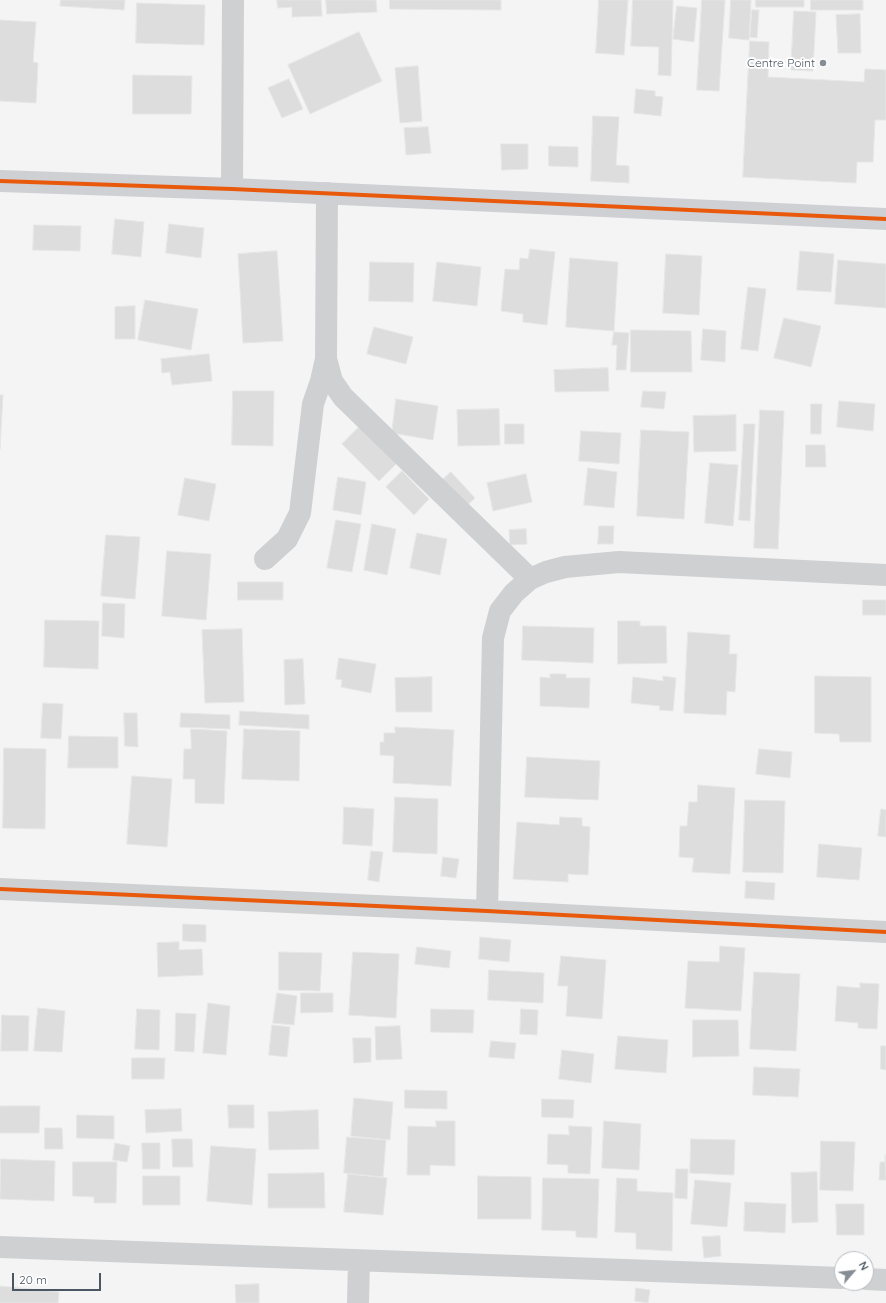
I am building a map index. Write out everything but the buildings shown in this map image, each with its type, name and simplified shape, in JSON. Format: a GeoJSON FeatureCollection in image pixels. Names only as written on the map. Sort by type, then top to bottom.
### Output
{"type":"FeatureCollection","features":[{"type":"Feature","properties":{"kind":"street"},"geometry":{"type":"LineString","coordinates":[[232,189],[233,0]]}},
{"type":"Feature","properties":{"kind":"street"},"geometry":{"type":"LineString","coordinates":[[0,181],[327,193],[886,219]]}},
{"type":"Feature","properties":{"kind":"street"},"geometry":{"type":"LineString","coordinates":[[265,559],[287,539],[300,513],[313,404],[321,381],[326,359],[327,193]]}},
{"type":"Feature","properties":{"kind":"street"},"geometry":{"type":"LineString","coordinates":[[326,359],[332,381],[343,397],[530,579]]}},
{"type":"Feature","properties":{"kind":"street"},"geometry":{"type":"LineString","coordinates":[[487,911],[493,638],[500,611],[514,593],[530,579],[546,572],[565,567],[619,562],[886,575]]}},
{"type":"Feature","properties":{"kind":"street"},"geometry":{"type":"LineString","coordinates":[[0,888],[886,932]]}},
{"type":"Feature","properties":{"kind":"street"},"geometry":{"type":"LineString","coordinates":[[0,1247],[834,1278]]}},
{"type":"Feature","properties":{"kind":"street"},"geometry":{"type":"LineString","coordinates":[[358,1303],[359,1261]]}},
{"type":"Feature","properties":{"kind":"street"},"geometry":{"type":"LineString","coordinates":[[874,1279],[886,1280]]}},
{"type":"Feature","properties":{"kind":"cycle path"},"geometry":{"type":"LineString","coordinates":[[0,181],[232,189],[886,219]]}},
{"type":"Feature","properties":{"kind":"cycle path"},"geometry":{"type":"LineString","coordinates":[[0,889],[487,911],[886,932]]}},
{"type":"Feature","properties":{"kind":"place","name":"Centre Point"},"geometry":{"type":"Point","coordinates":[823,63]}}]}
